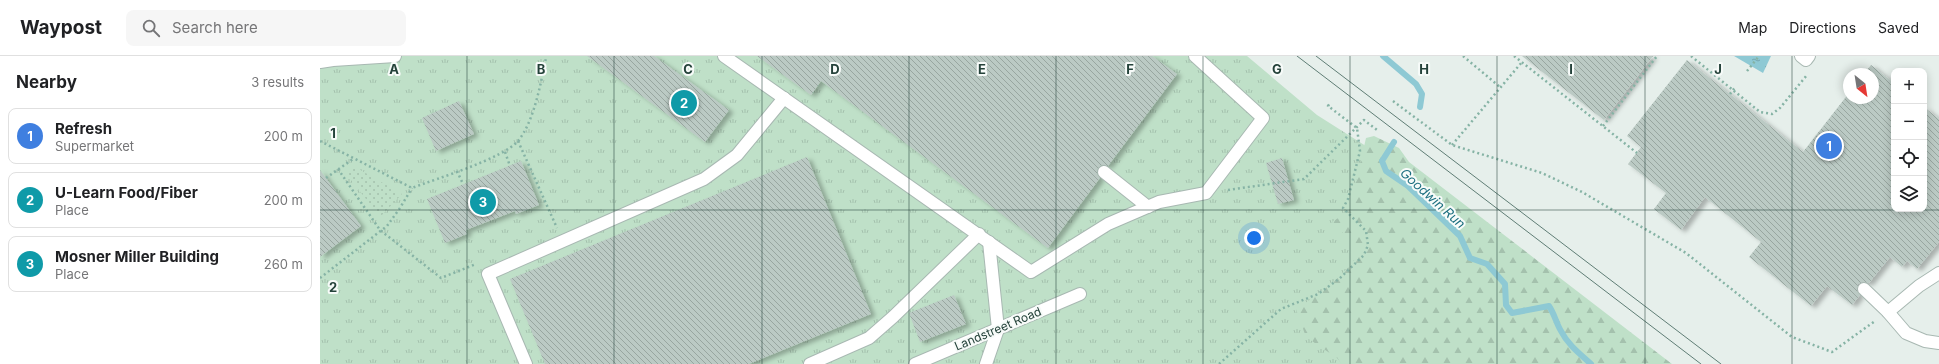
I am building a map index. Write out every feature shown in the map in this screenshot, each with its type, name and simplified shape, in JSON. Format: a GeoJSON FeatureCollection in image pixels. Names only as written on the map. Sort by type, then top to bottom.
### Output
{"type":"FeatureCollection","features":[{"type":"Feature","properties":{"kind":"street"},"geometry":{"type":"LineString","coordinates":[[320,62],[395,56]]}},
{"type":"Feature","properties":{"kind":"street"},"geometry":{"type":"LineString","coordinates":[[724,56],[1031,272],[1108,224],[1159,202],[1206,193],[1264,118],[1195,56]]}},
{"type":"Feature","properties":{"kind":"street"},"geometry":{"type":"LineString","coordinates":[[1801,56],[1806,60],[1809,56]]}},
{"type":"Feature","properties":{"kind":"street"},"geometry":{"type":"LineString","coordinates":[[526,364],[488,274],[704,179],[737,156],[784,98]]}},
{"type":"Feature","properties":{"kind":"street"},"geometry":{"type":"LineString","coordinates":[[1104,172],[1148,207]]}},
{"type":"Feature","properties":{"kind":"street"},"geometry":{"type":"LineString","coordinates":[[810,364],[869,338],[893,318],[979,234]]}},
{"type":"Feature","properties":{"kind":"street"},"geometry":{"type":"LineString","coordinates":[[986,364],[998,329],[989,242]]}},
{"type":"Feature","properties":{"kind":"street"},"geometry":{"type":"LineString","coordinates":[[1888,312],[1919,286],[1939,272]]}},
{"type":"Feature","properties":{"kind":"street"},"geometry":{"type":"LineString","coordinates":[[1864,289],[1888,312],[1906,333],[1925,341],[1939,343]]}},
{"type":"Feature","properties":{"kind":"street","name":"Landstreet Road"},"geometry":{"type":"LineString","coordinates":[[915,364],[1080,294]]}},
{"type":"Feature","properties":{"kind":"path"},"geometry":{"type":"LineString","coordinates":[[1463,56],[1500,87]]}},
{"type":"Feature","properties":{"kind":"path"},"geometry":{"type":"LineString","coordinates":[[1514,56],[1637,153]]}},
{"type":"Feature","properties":{"kind":"path"},"geometry":{"type":"LineString","coordinates":[[1603,126],[1657,56]]}},
{"type":"Feature","properties":{"kind":"path"},"geometry":{"type":"LineString","coordinates":[[1691,56],[1760,112],[1772,114],[1780,108],[1808,74]]}},
{"type":"Feature","properties":{"kind":"path"},"geometry":{"type":"LineString","coordinates":[[1747,71],[1759,56]]}},
{"type":"Feature","properties":{"kind":"path"},"geometry":{"type":"LineString","coordinates":[[320,278],[387,226],[412,188],[505,152],[518,141],[528,124],[540,85],[546,58]]}},
{"type":"Feature","properties":{"kind":"path"},"geometry":{"type":"LineString","coordinates":[[1452,145],[1522,62]]}},
{"type":"Feature","properties":{"kind":"path"},"geometry":{"type":"LineString","coordinates":[[1730,94],[1736,86]]}},
{"type":"Feature","properties":{"kind":"path"},"geometry":{"type":"LineString","coordinates":[[1393,101],[1452,145],[1542,173],[1582,192],[1686,253],[1792,337],[1832,352],[1888,312]]}},
{"type":"Feature","properties":{"kind":"path"},"geometry":{"type":"LineString","coordinates":[[1219,364],[1281,310],[1318,294],[1339,279],[1364,255],[1368,245],[1366,231],[1342,208],[1348,199],[1360,151],[1357,128],[1328,106],[1330,103]]}},
{"type":"Feature","properties":{"kind":"path"},"geometry":{"type":"LineString","coordinates":[[1206,193],[1304,179],[1364,120],[1377,130]]}},
{"type":"Feature","properties":{"kind":"path"},"geometry":{"type":"LineString","coordinates":[[518,141],[563,241]]}},
{"type":"Feature","properties":{"kind":"path"},"geometry":{"type":"LineString","coordinates":[[320,142],[412,188]]}},
{"type":"Feature","properties":{"kind":"path"},"geometry":{"type":"LineString","coordinates":[[505,152],[510,166]]}},
{"type":"Feature","properties":{"kind":"path"},"geometry":{"type":"LineString","coordinates":[[326,178],[354,158]]}},
{"type":"Feature","properties":{"kind":"path"},"geometry":{"type":"LineString","coordinates":[[338,169],[380,230],[441,278],[477,264]]}},
{"type":"Feature","properties":{"kind":"path"},"geometry":{"type":"LineString","coordinates":[[457,170],[463,184]]}},
{"type":"Feature","properties":{"kind":"green space"},"geometry":{"type":"Polygon","coordinates":[[[320,56],[1247,56],[1317,115],[1440,193],[1396,364],[320,364],[320,56]]]}},
{"type":"Feature","properties":{"kind":"green space"},"geometry":{"type":"Polygon","coordinates":[[[1374,136],[1399,148],[1409,162],[1672,364],[1342,364],[1337,358],[1306,337],[1296,309],[1314,297],[1340,276],[1361,251],[1332,222],[1349,211],[1366,138],[1374,136]]]}},
{"type":"Feature","properties":{"kind":"green space"},"geometry":{"type":"Polygon","coordinates":[[[352,167],[357,168],[402,194],[380,217],[348,176],[347,172],[352,167]]]}},
{"type":"Feature","properties":{"kind":"water"},"geometry":{"type":"Polygon","coordinates":[[[1734,56],[1771,56],[1763,73],[1734,56]]]}},
{"type":"Feature","properties":{"kind":"building"},"geometry":{"type":"Polygon","coordinates":[[[587,56],[654,56],[729,110],[705,142],[587,56]]]}},
{"type":"Feature","properties":{"kind":"building"},"geometry":{"type":"Polygon","coordinates":[[[757,56],[1152,56],[1177,74],[1108,166],[1102,165],[1098,168],[1097,174],[1100,178],[1048,248],[821,81],[811,95],[757,56]]]}},
{"type":"Feature","properties":{"kind":"building"},"geometry":{"type":"Polygon","coordinates":[[[1522,56],[1653,56],[1604,120],[1522,56]]]}},
{"type":"Feature","properties":{"kind":"building"},"geometry":{"type":"Polygon","coordinates":[[[1687,60],[1803,152],[1843,101],[1843,104],[1879,104],[1879,71],[1891,81],[1891,212],[1927,212],[1927,109],[1939,119],[1939,242],[1917,269],[1907,261],[1902,267],[1890,257],[1869,283],[1862,282],[1858,284],[1857,291],[1860,295],[1852,305],[1827,286],[1811,306],[1749,257],[1761,242],[1705,197],[1681,230],[1654,209],[1666,193],[1628,164],[1641,147],[1627,136],[1687,60]]]}},
{"type":"Feature","properties":{"kind":"building"},"geometry":{"type":"Polygon","coordinates":[[[459,101],[474,134],[436,151],[422,118],[459,101]]]}},
{"type":"Feature","properties":{"kind":"building"},"geometry":{"type":"Polygon","coordinates":[[[807,157],[871,314],[749,364],[545,364],[510,279],[807,157]]]}},
{"type":"Feature","properties":{"kind":"building"},"geometry":{"type":"Polygon","coordinates":[[[1282,158],[1294,200],[1278,204],[1266,163],[1282,158]]]}},
{"type":"Feature","properties":{"kind":"building"},"geometry":{"type":"Polygon","coordinates":[[[521,161],[539,205],[516,214],[515,211],[466,230],[467,234],[445,243],[427,199],[521,161]]]}},
{"type":"Feature","properties":{"kind":"building"},"geometry":{"type":"Polygon","coordinates":[[[320,170],[361,226],[320,257],[320,170]]]}},
{"type":"Feature","properties":{"kind":"building"},"geometry":{"type":"Polygon","coordinates":[[[954,295],[966,324],[920,342],[909,313],[954,295]]]}},
{"type":"Feature","properties":{"kind":"waterway","name":"Goodwin Run"},"geometry":{"type":"LineString","coordinates":[[1383,56],[1416,84],[1422,94],[1420,107]]}},
{"type":"Feature","properties":{"kind":"waterway","name":"Goodwin Run"},"geometry":{"type":"LineString","coordinates":[[1394,142],[1382,161],[1386,171],[1408,186],[1460,236],[1470,258],[1487,264],[1505,284],[1506,305],[1512,313],[1549,306],[1567,341],[1591,364]]}},
{"type":"Feature","properties":{"kind":"tram line"},"geometry":{"type":"LineString","coordinates":[[1297,56],[1701,364]]}},
{"type":"Feature","properties":{"kind":"tram line"},"geometry":{"type":"LineString","coordinates":[[1316,56],[1721,364]]}},
{"type":"Feature","properties":{"kind":"place","name":"U-Learn Food/Fiber"},"geometry":{"type":"Point","coordinates":[684,103]}},
{"type":"Feature","properties":{"kind":"place","name":"Refresh"},"geometry":{"type":"Point","coordinates":[1829,146]}},
{"type":"Feature","properties":{"kind":"place","name":"Mosner Miller Building"},"geometry":{"type":"Point","coordinates":[483,202]}}]}
